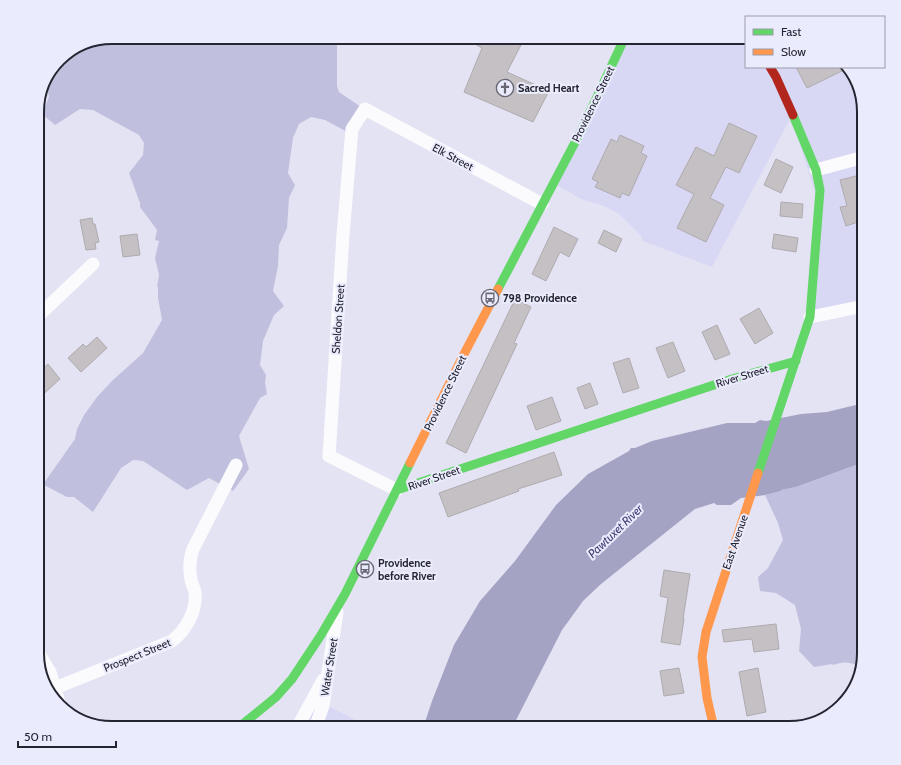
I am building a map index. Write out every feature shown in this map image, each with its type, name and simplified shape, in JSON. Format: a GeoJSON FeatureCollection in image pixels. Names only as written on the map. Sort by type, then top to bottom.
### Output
{"type":"FeatureCollection","features":[{"type":"Feature","properties":{"kind":"main road","name":"Providence Street"},"geometry":{"type":"LineString","coordinates":[[246,721],[276,696],[292,679],[339,605],[463,356],[582,128],[622,44]]}},
{"type":"Feature","properties":{"kind":"main road"},"geometry":{"type":"LineString","coordinates":[[771,68],[799,128],[816,170],[820,190],[810,317],[796,361]]}},
{"type":"Feature","properties":{"kind":"main road","name":"River Street"},"geometry":{"type":"LineString","coordinates":[[397,490],[732,379],[796,361]]}},
{"type":"Feature","properties":{"kind":"main road","name":"East Avenue"},"geometry":{"type":"LineString","coordinates":[[712,721],[707,698],[702,657],[706,632],[796,361]]}},
{"type":"Feature","properties":{"kind":"street","name":"Elk Street"},"geometry":{"type":"LineString","coordinates":[[365,110],[542,204]]}},
{"type":"Feature","properties":{"kind":"street","name":"Sheldon Street"},"geometry":{"type":"LineString","coordinates":[[365,110],[352,129],[343,235],[329,456],[397,490]]}},
{"type":"Feature","properties":{"kind":"street"},"geometry":{"type":"LineString","coordinates":[[816,170],[857,159]]}},
{"type":"Feature","properties":{"kind":"street"},"geometry":{"type":"LineString","coordinates":[[44,310],[93,264]]}},
{"type":"Feature","properties":{"kind":"street"},"geometry":{"type":"LineString","coordinates":[[810,317],[857,307]]}},
{"type":"Feature","properties":{"kind":"street","name":"Prospect Street"},"geometry":{"type":"LineString","coordinates":[[55,688],[172,642],[182,632],[190,620],[194,603],[195,592],[189,571],[191,554],[236,465]]}},
{"type":"Feature","properties":{"kind":"street","name":"Water Street"},"geometry":{"type":"LineString","coordinates":[[318,721],[323,706],[327,673],[339,605]]}},
{"type":"Feature","properties":{"kind":"street"},"geometry":{"type":"LineString","coordinates":[[301,721],[327,673]]}},
{"type":"Feature","properties":{"kind":"street"},"geometry":{"type":"LineString","coordinates":[[50,680],[56,692]]}},
{"type":"Feature","properties":{"kind":"shaded area"},"geometry":{"type":"Polygon","coordinates":[[[337,44],[337,86],[339,92],[361,107],[351,134],[325,120],[311,117],[299,124],[293,138],[288,173],[295,185],[289,198],[287,228],[279,245],[278,266],[273,291],[284,306],[274,315],[263,341],[260,365],[266,375],[265,383],[267,394],[260,398],[239,436],[249,469],[233,491],[209,478],[187,490],[143,461],[133,460],[121,468],[93,512],[74,497],[67,497],[44,485],[75,439],[77,429],[84,415],[97,397],[113,380],[143,353],[162,320],[158,298],[158,286],[157,287],[159,275],[155,258],[159,241],[155,240],[157,230],[140,207],[140,203],[129,173],[143,155],[144,143],[139,135],[93,110],[80,109],[55,125],[44,116],[44,109],[49,97],[48,90],[51,82],[58,70],[67,61],[78,53],[103,45],[337,44]]]}},
{"type":"Feature","properties":{"kind":"shaded area"},"geometry":{"type":"Polygon","coordinates":[[[623,44],[745,44],[745,68],[841,68],[846,74],[852,86],[856,98],[857,112],[857,309],[812,321],[821,212],[791,117],[712,267],[643,241],[640,235],[618,213],[604,206],[581,199],[555,184],[623,44]]]}},
{"type":"Feature","properties":{"kind":"shaded area"},"geometry":{"type":"Polygon","coordinates":[[[857,465],[856,666],[840,663],[814,667],[799,651],[801,629],[795,605],[776,593],[760,591],[758,577],[768,568],[783,540],[778,523],[765,495],[796,487],[857,465]]]}},
{"type":"Feature","properties":{"kind":"shaded area"},"geometry":{"type":"Polygon","coordinates":[[[308,695],[357,721],[299,721],[308,695]]]}},
{"type":"Feature","properties":{"kind":"water","name":"Pawtuxet River"},"geometry":{"type":"Polygon","coordinates":[[[857,405],[857,465],[796,487],[765,495],[741,498],[731,505],[717,505],[714,503],[695,509],[601,584],[583,601],[562,630],[516,721],[425,721],[454,645],[480,601],[515,561],[556,505],[588,474],[629,451],[631,448],[635,448],[652,441],[727,423],[755,423],[760,420],[766,421],[801,414],[827,412],[857,405]]]}},
{"type":"Feature","properties":{"kind":"building"},"geometry":{"type":"Polygon","coordinates":[[[475,44],[521,45],[507,72],[549,91],[533,122],[464,92],[482,48],[475,44]]]}},
{"type":"Feature","properties":{"kind":"building"},"geometry":{"type":"Polygon","coordinates":[[[797,68],[841,68],[843,70],[807,88],[797,68]]]}},
{"type":"Feature","properties":{"kind":"building"},"geometry":{"type":"Polygon","coordinates":[[[729,123],[757,136],[739,173],[726,167],[710,198],[724,205],[706,242],[677,228],[694,194],[676,185],[696,147],[714,156],[729,123]]]}},
{"type":"Feature","properties":{"kind":"building"},"geometry":{"type":"Polygon","coordinates":[[[620,135],[644,146],[641,153],[647,156],[629,196],[622,193],[620,198],[595,187],[598,182],[592,179],[611,139],[617,142],[620,135]]]}},
{"type":"Feature","properties":{"kind":"building"},"geometry":{"type":"Polygon","coordinates":[[[776,159],[793,167],[781,193],[764,185],[776,159]]]}},
{"type":"Feature","properties":{"kind":"building"},"geometry":{"type":"Polygon","coordinates":[[[857,176],[857,222],[846,226],[840,207],[847,206],[840,180],[857,176]]]}},
{"type":"Feature","properties":{"kind":"building"},"geometry":{"type":"Polygon","coordinates":[[[781,202],[803,204],[802,218],[780,216],[781,202]]]}},
{"type":"Feature","properties":{"kind":"building"},"geometry":{"type":"Polygon","coordinates":[[[92,218],[99,242],[95,243],[96,249],[86,250],[80,220],[92,218]]]}},
{"type":"Feature","properties":{"kind":"building"},"geometry":{"type":"Polygon","coordinates":[[[554,227],[578,239],[569,257],[560,252],[546,281],[532,274],[554,227]]]}},
{"type":"Feature","properties":{"kind":"building"},"geometry":{"type":"Polygon","coordinates":[[[604,230],[622,239],[616,252],[598,243],[604,230]]]}},
{"type":"Feature","properties":{"kind":"building"},"geometry":{"type":"Polygon","coordinates":[[[137,234],[140,255],[123,257],[120,236],[137,234]]]}},
{"type":"Feature","properties":{"kind":"building"},"geometry":{"type":"Polygon","coordinates":[[[774,234],[798,238],[796,252],[772,248],[774,234]]]}},
{"type":"Feature","properties":{"kind":"building"},"geometry":{"type":"Polygon","coordinates":[[[515,299],[531,307],[514,343],[517,344],[466,453],[446,443],[515,299]]]}},
{"type":"Feature","properties":{"kind":"building"},"geometry":{"type":"Polygon","coordinates":[[[759,308],[773,333],[755,344],[740,319],[759,308]]]}},
{"type":"Feature","properties":{"kind":"building"},"geometry":{"type":"Polygon","coordinates":[[[717,325],[730,354],[715,360],[702,332],[717,325]]]}},
{"type":"Feature","properties":{"kind":"building"},"geometry":{"type":"Polygon","coordinates":[[[97,337],[107,348],[81,372],[68,358],[83,344],[86,347],[97,337]]]}},
{"type":"Feature","properties":{"kind":"building"},"geometry":{"type":"Polygon","coordinates":[[[673,342],[685,371],[668,378],[656,348],[673,342]]]}},
{"type":"Feature","properties":{"kind":"building"},"geometry":{"type":"Polygon","coordinates":[[[629,358],[639,388],[623,393],[613,363],[629,358]]]}},
{"type":"Feature","properties":{"kind":"building"},"geometry":{"type":"Polygon","coordinates":[[[48,364],[60,379],[44,394],[44,368],[48,364]]]}},
{"type":"Feature","properties":{"kind":"building"},"geometry":{"type":"Polygon","coordinates":[[[590,383],[598,404],[585,409],[577,388],[590,383]]]}},
{"type":"Feature","properties":{"kind":"building"},"geometry":{"type":"Polygon","coordinates":[[[552,397],[561,421],[536,430],[527,406],[552,397]]]}},
{"type":"Feature","properties":{"kind":"building"},"geometry":{"type":"Polygon","coordinates":[[[554,452],[562,475],[518,489],[519,491],[448,517],[439,493],[554,452]]]}},
{"type":"Feature","properties":{"kind":"building"},"geometry":{"type":"Polygon","coordinates":[[[664,570],[690,574],[680,645],[661,642],[668,598],[660,596],[664,570]]]}},
{"type":"Feature","properties":{"kind":"building"},"geometry":{"type":"Polygon","coordinates":[[[776,624],[779,649],[754,652],[752,639],[724,642],[722,630],[776,624]]]}},
{"type":"Feature","properties":{"kind":"building"},"geometry":{"type":"Polygon","coordinates":[[[679,668],[684,693],[664,696],[660,671],[679,668]]]}},
{"type":"Feature","properties":{"kind":"building"},"geometry":{"type":"Polygon","coordinates":[[[758,668],[766,712],[747,716],[739,672],[758,668]]]}},
{"type":"Feature","properties":{"kind":"traffic: fast"},"geometry":{"type":"LineString","coordinates":[[498,289],[582,129],[622,44]]}},
{"type":"Feature","properties":{"kind":"traffic: fast"},"geometry":{"type":"LineString","coordinates":[[758,473],[810,317],[820,190],[816,170],[793,115]]}},
{"type":"Feature","properties":{"kind":"traffic: fast"},"geometry":{"type":"LineString","coordinates":[[397,490],[732,379],[796,361]]}},
{"type":"Feature","properties":{"kind":"traffic: fast"},"geometry":{"type":"LineString","coordinates":[[247,721],[276,697],[292,679],[321,635],[345,594],[410,463]]}},
{"type":"Feature","properties":{"kind":"traffic: slow"},"geometry":{"type":"LineString","coordinates":[[410,463],[498,289]]}},
{"type":"Feature","properties":{"kind":"traffic: slow"},"geometry":{"type":"LineString","coordinates":[[712,721],[707,698],[702,657],[706,632],[758,473]]}},
{"type":"Feature","properties":{"kind":"traffic: jam"},"geometry":{"type":"LineString","coordinates":[[771,68],[793,115]]}},
{"type":"Feature","properties":{"kind":"place","name":"Sacred Heart"},"geometry":{"type":"Point","coordinates":[505,88]}},
{"type":"Feature","properties":{"kind":"place","name":"798 Providence"},"geometry":{"type":"Point","coordinates":[490,298]}},
{"type":"Feature","properties":{"kind":"place","name":"Providence before River"},"geometry":{"type":"Point","coordinates":[365,569]}}]}
